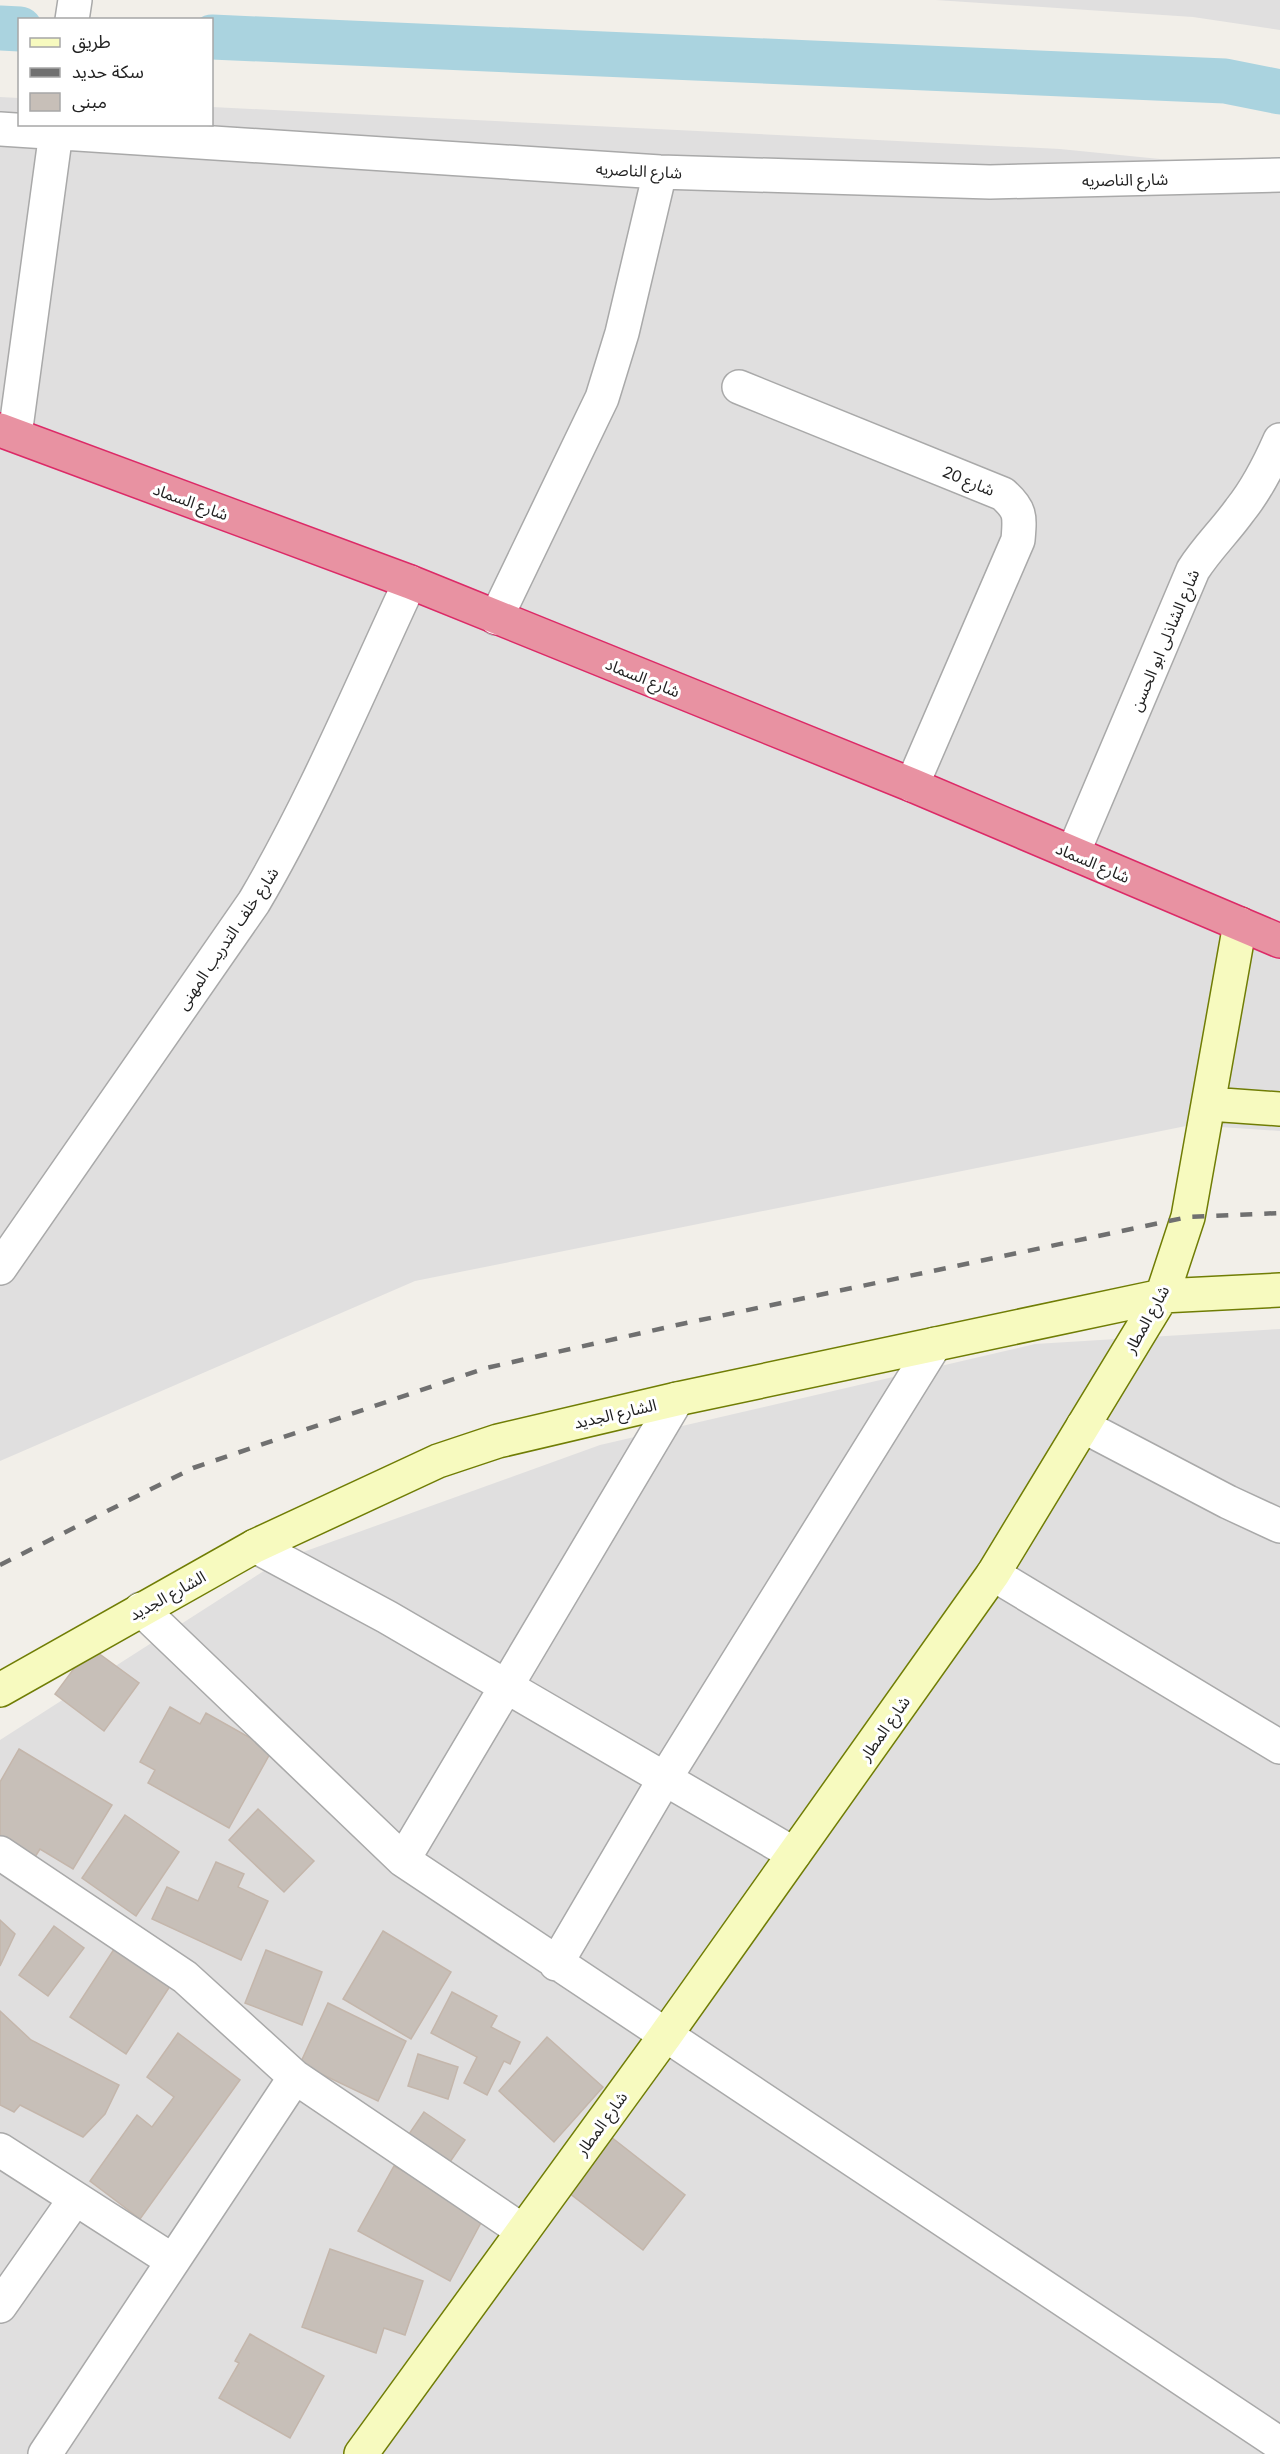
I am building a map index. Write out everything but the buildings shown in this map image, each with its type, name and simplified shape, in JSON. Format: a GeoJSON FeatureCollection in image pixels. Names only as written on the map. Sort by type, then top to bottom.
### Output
{"type":"FeatureCollection","features":[{"type":"Feature","properties":{"kind":"highway","name":"شارع السماد"},"geometry":{"type":"LineString","coordinates":[[8,433],[410,582],[912,785],[1280,941]]}},
{"type":"Feature","properties":{"kind":"street"},"geometry":{"type":"LineString","coordinates":[[72,18],[74,0]]}},
{"type":"Feature","properties":{"kind":"street"},"geometry":{"type":"LineString","coordinates":[[8,433],[59,128]]}},
{"type":"Feature","properties":{"kind":"street","name":"شارع الناصريه"},"geometry":{"type":"LineString","coordinates":[[0,129],[59,128],[660,172],[990,182],[1280,175]]}},
{"type":"Feature","properties":{"kind":"street"},"geometry":{"type":"LineString","coordinates":[[496,618],[602,398],[622,333],[660,172]]}},
{"type":"Feature","properties":{"kind":"street","name":"شارع 20"},"geometry":{"type":"LineString","coordinates":[[740,387],[1003,494],[1017,506],[1020,519],[1018,540],[912,785]]}},
{"type":"Feature","properties":{"kind":"street","name":"شارع الشاذلى ابو الحسن"},"geometry":{"type":"LineString","coordinates":[[1073,853],[1193,570],[1207,549],[1241,510],[1267,470],[1280,440]]}},
{"type":"Feature","properties":{"kind":"street","name":"شارع خلف التدريب المهنى"},"geometry":{"type":"LineString","coordinates":[[0,1268],[254,902],[283,853],[304,810],[410,582]]}},
{"type":"Feature","properties":{"kind":"street","name":"شارع المطار"},"geometry":{"type":"LineString","coordinates":[[361,2454],[665,2036],[993,1574],[1162,1296],[1188,1217],[1240,924]]}},
{"type":"Feature","properties":{"kind":"street"},"geometry":{"type":"LineString","coordinates":[[1209,1104],[1280,1109]]}},
{"type":"Feature","properties":{"kind":"street","name":"الشارع الجديد"},"geometry":{"type":"LineString","coordinates":[[0,1690],[255,1546],[438,1461],[498,1441],[677,1399],[1162,1296],[1280,1290]]}},
{"type":"Feature","properties":{"kind":"street"},"geometry":{"type":"LineString","coordinates":[[556,1964],[664,1780],[935,1344]]}},
{"type":"Feature","properties":{"kind":"street"},"geometry":{"type":"LineString","coordinates":[[402,1860],[677,1399]]}},
{"type":"Feature","properties":{"kind":"street"},"geometry":{"type":"LineString","coordinates":[[1083,1426],[1227,1502],[1280,1526]]}},
{"type":"Feature","properties":{"kind":"street"},"geometry":{"type":"LineString","coordinates":[[255,1546],[387,1617],[794,1854]]}},
{"type":"Feature","properties":{"kind":"street"},"geometry":{"type":"LineString","coordinates":[[993,1574],[1280,1747]]}},
{"type":"Feature","properties":{"kind":"street"},"geometry":{"type":"LineString","coordinates":[[141,1609],[402,1860],[1280,2443]]}},
{"type":"Feature","properties":{"kind":"street"},"geometry":{"type":"LineString","coordinates":[[0,1852],[185,1977],[294,2077],[523,2231]]}},
{"type":"Feature","properties":{"kind":"street"},"geometry":{"type":"LineString","coordinates":[[45,2454],[294,2077]]}},
{"type":"Feature","properties":{"kind":"street"},"geometry":{"type":"LineString","coordinates":[[0,2150],[173,2261]]}},
{"type":"Feature","properties":{"kind":"street"},"geometry":{"type":"LineString","coordinates":[[0,2306],[75,2199]]}},
{"type":"Feature","properties":{"kind":"shaded area"},"geometry":{"type":"Polygon","coordinates":[[[936,0],[1280,0],[1280,30],[1193,17],[936,0]]]}},
{"type":"Feature","properties":{"kind":"shaded area"},"geometry":{"type":"Polygon","coordinates":[[[0,97],[18,98],[18,126],[213,126],[213,107],[1060,149],[1280,171],[1280,1131],[1191,1125],[415,1281],[0,1461],[0,97]]]}},
{"type":"Feature","properties":{"kind":"shaded area"},"geometry":{"type":"Polygon","coordinates":[[[1280,1329],[1280,2454],[0,2454],[0,1740],[281,1560],[600,1445],[1035,1344],[1280,1329]]]}},
{"type":"Feature","properties":{"kind":"waterway"},"geometry":{"type":"LineString","coordinates":[[0,28],[18,29]]}},
{"type":"Feature","properties":{"kind":"waterway"},"geometry":{"type":"LineString","coordinates":[[213,37],[1225,81],[1280,92]]}},
{"type":"Feature","properties":{"kind":"railway"},"geometry":{"type":"LineString","coordinates":[[0,1565],[193,1468],[486,1368],[677,1325],[1188,1217],[1280,1213]]}}]}
